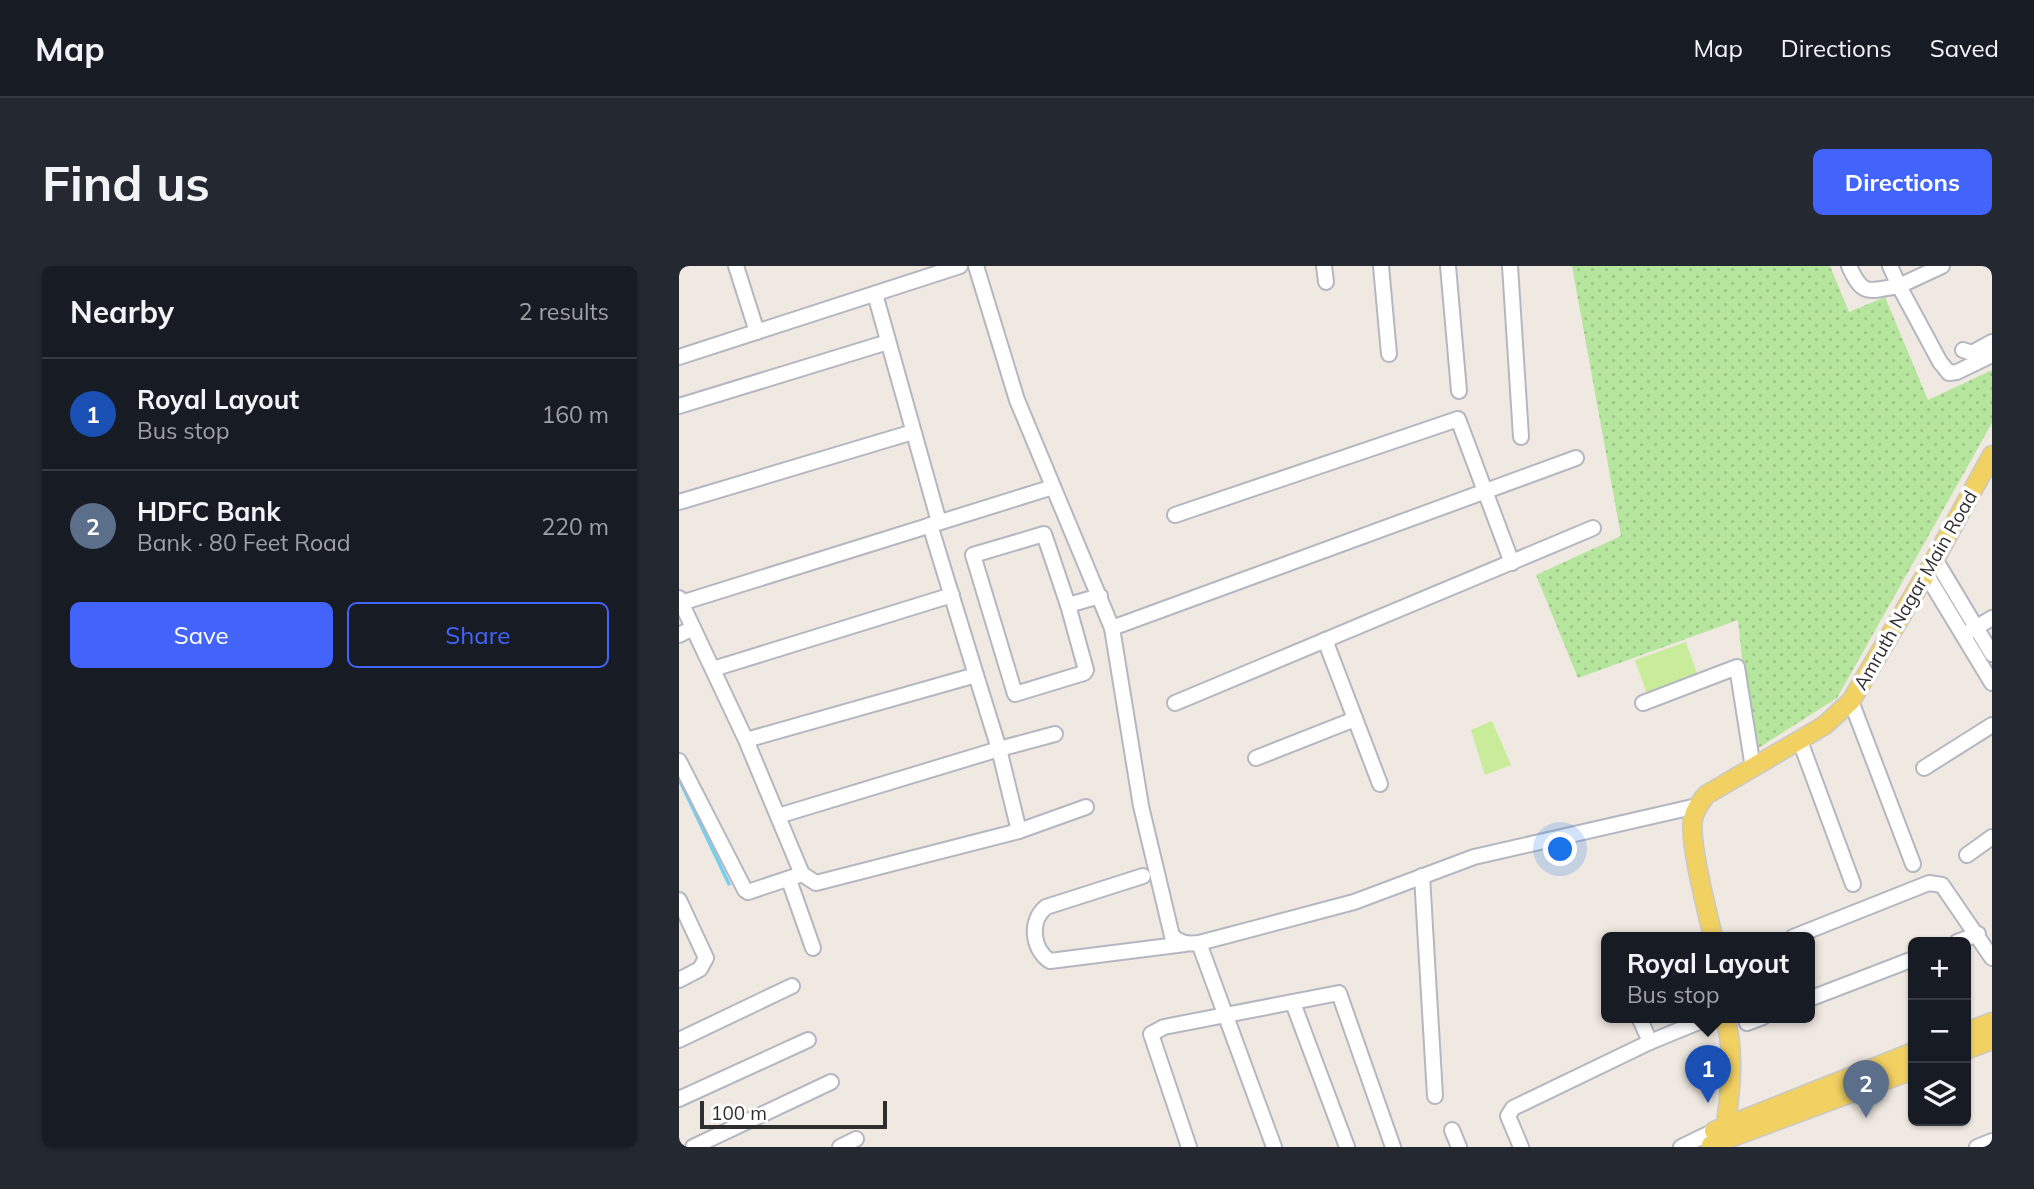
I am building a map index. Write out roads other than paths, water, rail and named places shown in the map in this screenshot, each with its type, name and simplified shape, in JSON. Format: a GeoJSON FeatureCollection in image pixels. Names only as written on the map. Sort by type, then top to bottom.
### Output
{"type":"FeatureCollection","features":[{"type":"Feature","properties":{"kind":"main road","name":"Amruth Nagar Main Road"},"geometry":{"type":"LineString","coordinates":[[1697,806],[1706,795],[1825,724],[1851,701],[1992,455]]}},
{"type":"Feature","properties":{"kind":"main road"},"geometry":{"type":"LineString","coordinates":[[1697,806],[1692,821],[1694,845],[1712,932]]}},
{"type":"Feature","properties":{"kind":"main road"},"geometry":{"type":"LineString","coordinates":[[1971,1030],[1992,1022]]}},
{"type":"Feature","properties":{"kind":"main road"},"geometry":{"type":"LineString","coordinates":[[1716,1141],[1731,1056],[1726,1023]]}},
{"type":"Feature","properties":{"kind":"main road"},"geometry":{"type":"LineString","coordinates":[[1971,1048],[1992,1040]]}},
{"type":"Feature","properties":{"kind":"main road"},"geometry":{"type":"LineString","coordinates":[[1716,1141],[1908,1054]]}},
{"type":"Feature","properties":{"kind":"main road"},"geometry":{"type":"LineString","coordinates":[[1716,1141],[1908,1072]]}},
{"type":"Feature","properties":{"kind":"street"},"geometry":{"type":"LineString","coordinates":[[736,266],[757,332]]}},
{"type":"Feature","properties":{"kind":"street"},"geometry":{"type":"LineString","coordinates":[[679,357],[960,266]]}},
{"type":"Feature","properties":{"kind":"street"},"geometry":{"type":"LineString","coordinates":[[976,266],[1017,400],[1112,628],[1141,806],[1172,936],[1192,944],[1226,1015],[1274,1147]]}},
{"type":"Feature","properties":{"kind":"street"},"geometry":{"type":"LineString","coordinates":[[1324,266],[1326,282]]}},
{"type":"Feature","properties":{"kind":"street"},"geometry":{"type":"LineString","coordinates":[[1381,266],[1389,354]]}},
{"type":"Feature","properties":{"kind":"street"},"geometry":{"type":"LineString","coordinates":[[1448,266],[1459,391]]}},
{"type":"Feature","properties":{"kind":"street"},"geometry":{"type":"LineString","coordinates":[[1510,266],[1521,437]]}},
{"type":"Feature","properties":{"kind":"street"},"geometry":{"type":"LineString","coordinates":[[1849,266],[1857,285],[1864,289],[1893,287],[1942,266]]}},
{"type":"Feature","properties":{"kind":"street"},"geometry":{"type":"LineString","coordinates":[[1890,266],[1893,287],[1949,373],[1957,372],[1992,355]]}},
{"type":"Feature","properties":{"kind":"street"},"geometry":{"type":"LineString","coordinates":[[875,294],[913,432],[952,595],[999,748],[1019,831]]}},
{"type":"Feature","properties":{"kind":"street"},"geometry":{"type":"LineString","coordinates":[[679,406],[888,342]]}},
{"type":"Feature","properties":{"kind":"street"},"geometry":{"type":"LineString","coordinates":[[1963,350],[1972,353],[1992,342]]}},
{"type":"Feature","properties":{"kind":"street"},"geometry":{"type":"LineString","coordinates":[[1175,515],[1458,419],[1512,563]]}},
{"type":"Feature","properties":{"kind":"street"},"geometry":{"type":"LineString","coordinates":[[679,502],[913,432]]}},
{"type":"Feature","properties":{"kind":"street"},"geometry":{"type":"LineString","coordinates":[[1112,628],[1576,458]]}},
{"type":"Feature","properties":{"kind":"street"},"geometry":{"type":"LineString","coordinates":[[813,948],[778,816],[746,740],[680,600],[1053,487]]}},
{"type":"Feature","properties":{"kind":"street"},"geometry":{"type":"LineString","coordinates":[[1175,703],[1593,528]]}},
{"type":"Feature","properties":{"kind":"street"},"geometry":{"type":"LineString","coordinates":[[1044,534],[1067,605],[1086,671],[1015,694],[973,555],[1044,534]]}},
{"type":"Feature","properties":{"kind":"street"},"geometry":{"type":"LineString","coordinates":[[1930,567],[1970,632],[1992,683]]}},
{"type":"Feature","properties":{"kind":"street"},"geometry":{"type":"LineString","coordinates":[[713,669],[952,595]]}},
{"type":"Feature","properties":{"kind":"street"},"geometry":{"type":"LineString","coordinates":[[1067,605],[1100,596]]}},
{"type":"Feature","properties":{"kind":"street"},"geometry":{"type":"LineString","coordinates":[[1970,632],[1992,618]]}},
{"type":"Feature","properties":{"kind":"street"},"geometry":{"type":"LineString","coordinates":[[679,635],[693,628]]}},
{"type":"Feature","properties":{"kind":"street"},"geometry":{"type":"LineString","coordinates":[[1970,632],[1992,654]]}},
{"type":"Feature","properties":{"kind":"street"},"geometry":{"type":"LineString","coordinates":[[1325,640],[1380,784]]}},
{"type":"Feature","properties":{"kind":"street"},"geometry":{"type":"LineString","coordinates":[[1643,703],[1737,667],[1753,768]]}},
{"type":"Feature","properties":{"kind":"street"},"geometry":{"type":"LineString","coordinates":[[746,740],[976,674]]}},
{"type":"Feature","properties":{"kind":"street"},"geometry":{"type":"LineString","coordinates":[[1851,701],[1913,864]]}},
{"type":"Feature","properties":{"kind":"street"},"geometry":{"type":"LineString","coordinates":[[1256,758],[1355,719]]}},
{"type":"Feature","properties":{"kind":"street"},"geometry":{"type":"LineString","coordinates":[[1924,768],[1992,725]]}},
{"type":"Feature","properties":{"kind":"street"},"geometry":{"type":"LineString","coordinates":[[778,816],[999,748],[1055,734]]}},
{"type":"Feature","properties":{"kind":"street"},"geometry":{"type":"LineString","coordinates":[[1800,741],[1853,884]]}},
{"type":"Feature","properties":{"kind":"street"},"geometry":{"type":"LineString","coordinates":[[679,761],[748,892],[796,877],[816,883],[1019,831],[1086,807]]}},
{"type":"Feature","properties":{"kind":"street"},"geometry":{"type":"LineString","coordinates":[[1143,876],[1047,907],[1039,913],[1034,928],[1038,951],[1050,961],[1192,944],[1354,902],[1464,861],[1511,848],[1697,806]]}},
{"type":"Feature","properties":{"kind":"street"},"geometry":{"type":"LineString","coordinates":[[1967,855],[1992,837]]}},
{"type":"Feature","properties":{"kind":"street"},"geometry":{"type":"LineString","coordinates":[[1422,876],[1435,1096]]}},
{"type":"Feature","properties":{"kind":"street"},"geometry":{"type":"LineString","coordinates":[[1806,932],[1929,883],[1942,885],[1992,958]]}},
{"type":"Feature","properties":{"kind":"street"},"geometry":{"type":"LineString","coordinates":[[679,900],[706,958],[700,969],[679,979]]}},
{"type":"Feature","properties":{"kind":"street"},"geometry":{"type":"LineString","coordinates":[[1970,937],[1978,934]]}},
{"type":"Feature","properties":{"kind":"street"},"geometry":{"type":"LineString","coordinates":[[1815,997],[1908,961]]}},
{"type":"Feature","properties":{"kind":"street"},"geometry":{"type":"LineString","coordinates":[[679,1040],[792,986]]}},
{"type":"Feature","properties":{"kind":"street"},"geometry":{"type":"LineString","coordinates":[[1189,1147],[1151,1034],[1164,1027],[1339,993],[1394,1147]]}},
{"type":"Feature","properties":{"kind":"street"},"geometry":{"type":"LineString","coordinates":[[1293,1003],[1347,1147]]}},
{"type":"Feature","properties":{"kind":"street"},"geometry":{"type":"LineString","coordinates":[[1642,1023],[1650,1042]]}},
{"type":"Feature","properties":{"kind":"street"},"geometry":{"type":"LineString","coordinates":[[1521,1147],[1508,1116],[1513,1108],[1650,1042],[1696,1023]]}},
{"type":"Feature","properties":{"kind":"street"},"geometry":{"type":"LineString","coordinates":[[679,1099],[808,1040]]}},
{"type":"Feature","properties":{"kind":"street"},"geometry":{"type":"LineString","coordinates":[[693,1147],[831,1082]]}},
{"type":"Feature","properties":{"kind":"street"},"geometry":{"type":"LineString","coordinates":[[1452,1130],[1459,1147]]}},
{"type":"Feature","properties":{"kind":"street"},"geometry":{"type":"LineString","coordinates":[[840,1147],[856,1139]]}},
{"type":"Feature","properties":{"kind":"street"},"geometry":{"type":"LineString","coordinates":[[1681,1147],[1716,1141]]}},
{"type":"Feature","properties":{"kind":"street"},"geometry":{"type":"LineString","coordinates":[[1977,1147],[1992,1141]]}},
{"type":"Feature","properties":{"kind":"waterway"},"geometry":{"type":"LineString","coordinates":[[679,779],[729,884]]}},
{"type":"Feature","properties":{"kind":"place","name":"Royal Layout"},"geometry":{"type":"Point","coordinates":[1708,1103]}},
{"type":"Feature","properties":{"kind":"place","name":"HDFC Bank"},"geometry":{"type":"Point","coordinates":[1866,1118]}}]}
